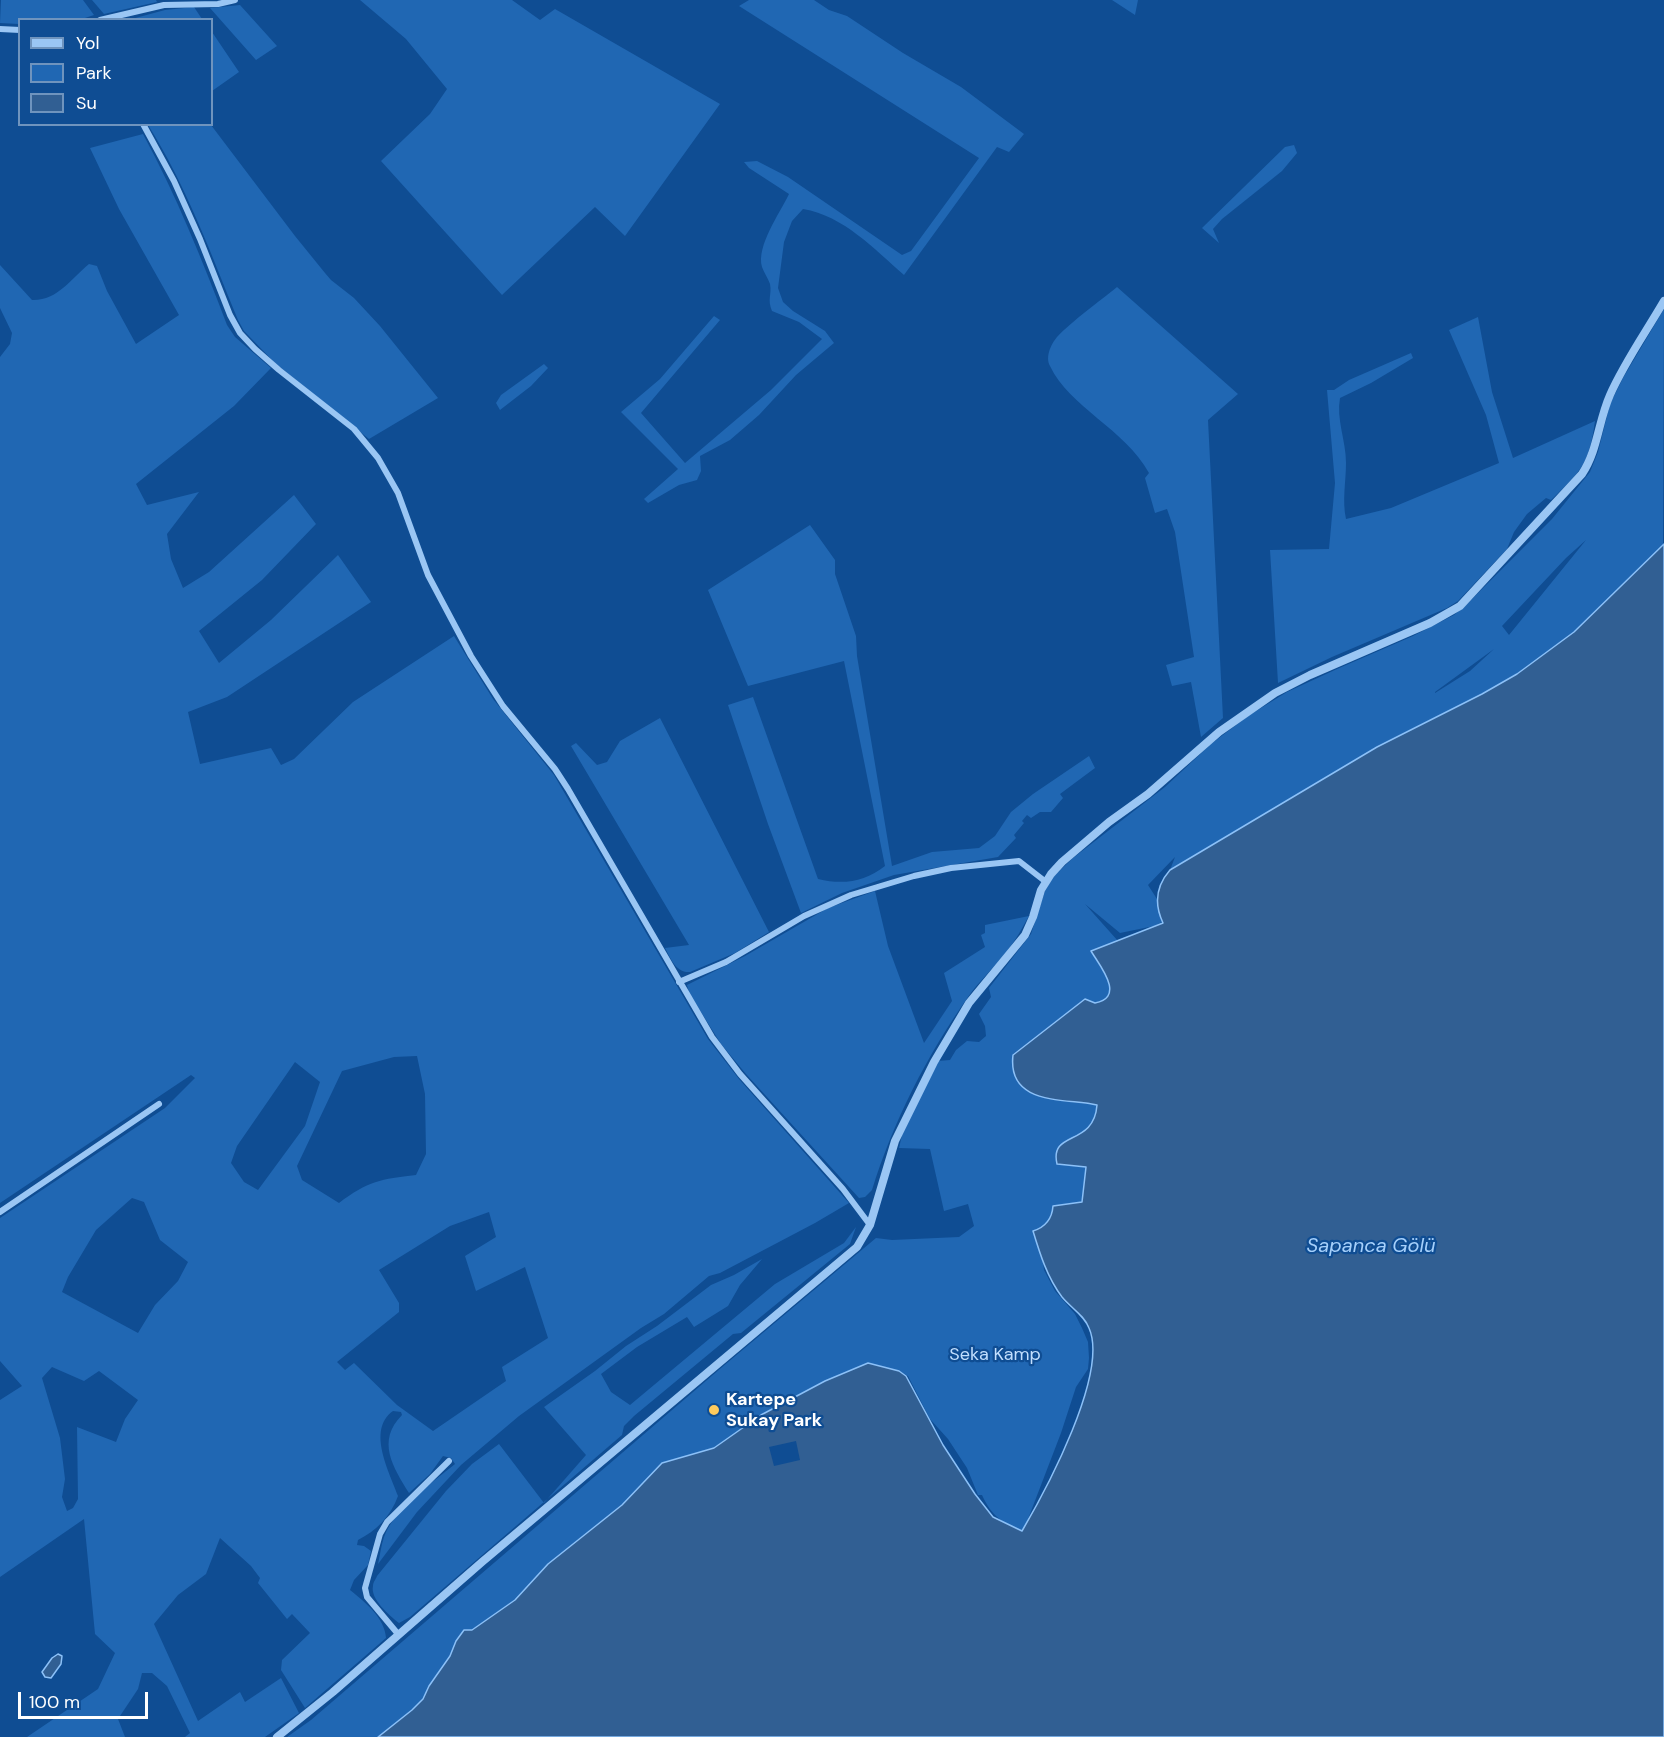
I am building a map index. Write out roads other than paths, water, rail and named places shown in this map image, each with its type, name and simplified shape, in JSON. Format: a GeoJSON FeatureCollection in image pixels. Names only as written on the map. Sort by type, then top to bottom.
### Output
{"type":"FeatureCollection","features":[{"type":"Feature","properties":{"kind":"street"},"geometry":{"type":"LineString","coordinates":[[108,18],[164,5],[218,4],[235,0]]}},
{"type":"Feature","properties":{"kind":"street"},"geometry":{"type":"LineString","coordinates":[[0,29],[18,30]]}},
{"type":"Feature","properties":{"kind":"street"},"geometry":{"type":"LineString","coordinates":[[144,126],[174,181],[200,238],[230,315],[240,333],[279,370],[354,429],[378,458],[398,494],[428,575],[471,656],[503,706],[557,771],[679,982],[728,1060],[843,1189],[870,1225]]}},
{"type":"Feature","properties":{"kind":"street"},"geometry":{"type":"LineString","coordinates":[[277,1737],[857,1247],[870,1225],[888,1161],[913,1101],[969,1003],[1025,935],[1046,882],[1071,854],[1109,822],[1148,794],[1204,744],[1275,693],[1310,675],[1430,623],[1460,606],[1582,474],[1594,452],[1601,419],[1611,393],[1664,301]]}},
{"type":"Feature","properties":{"kind":"street"},"geometry":{"type":"LineString","coordinates":[[679,982],[726,962],[827,904],[883,885],[951,868],[1019,861],[1046,882]]}},
{"type":"Feature","properties":{"kind":"street"},"geometry":{"type":"LineString","coordinates":[[0,1212],[159,1104]]}},
{"type":"Feature","properties":{"kind":"street"},"geometry":{"type":"LineString","coordinates":[[399,1635],[368,1597],[365,1588],[380,1534],[387,1522],[449,1461]]}},
{"type":"Feature","properties":{"kind":"water","name":"Sapanca Gölü"},"geometry":{"type":"Polygon","coordinates":[[[1664,544],[1664,1737],[378,1737],[423,1699],[464,1630],[472,1630],[515,1600],[548,1564],[622,1505],[662,1463],[714,1448],[761,1415],[825,1381],[868,1363],[899,1371],[906,1376],[943,1445],[975,1494],[993,1517],[1022,1531],[1072,1431],[1083,1401],[1093,1348],[1087,1323],[1062,1297],[1052,1281],[1033,1231],[1048,1222],[1053,1206],[1082,1202],[1086,1167],[1057,1164],[1056,1153],[1065,1141],[1088,1127],[1094,1118],[1097,1105],[1055,1100],[1029,1091],[1019,1083],[1014,1072],[1013,1055],[1085,999],[1095,1003],[1104,1000],[1109,994],[1108,980],[1091,951],[1163,923],[1158,909],[1158,895],[1162,882],[1170,870],[1377,747],[1517,674],[1574,632],[1664,544]]]}},
{"type":"Feature","properties":{"kind":"water"},"geometry":{"type":"Polygon","coordinates":[[[58,1654],[62,1656],[61,1664],[51,1678],[45,1677],[42,1672],[52,1658],[58,1654]]]}},
{"type":"Feature","properties":{"kind":"place","name":"Kartepe Sukay Park"},"geometry":{"type":"Point","coordinates":[714,1410]}},
{"type":"Feature","properties":{"kind":"park label","name":"Seka Kamp"},"geometry":{"type":"Point","coordinates":[995,1355]}}]}
